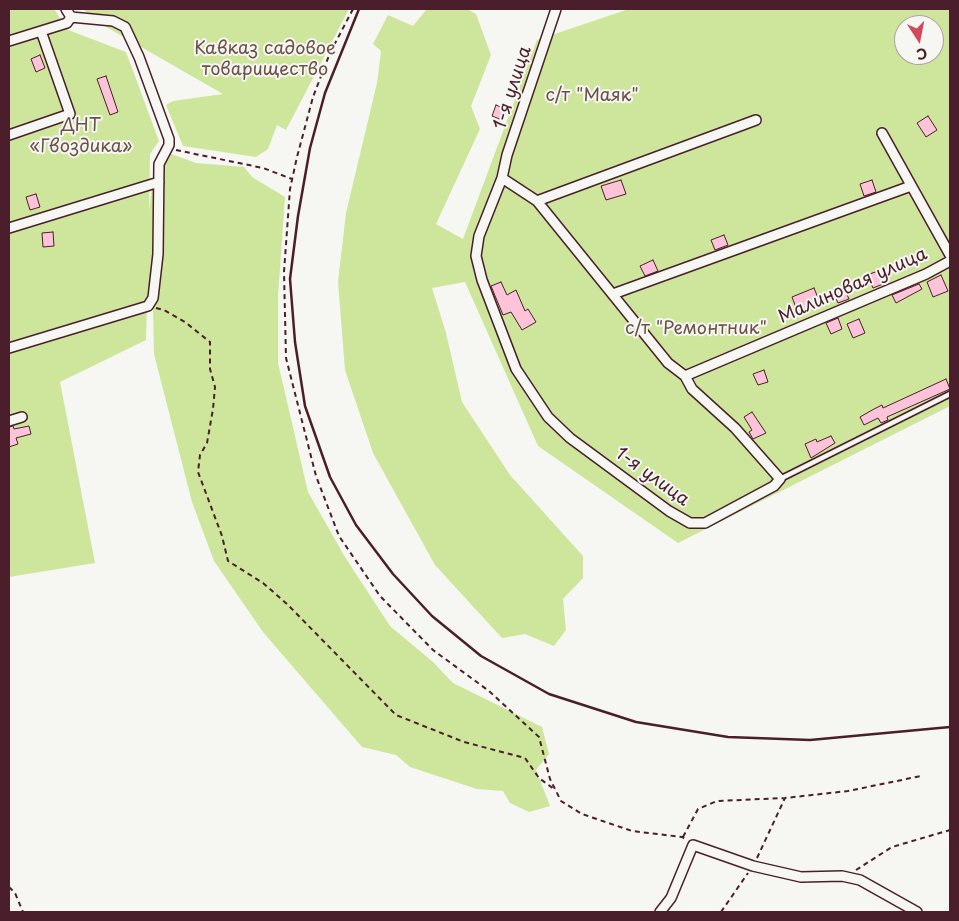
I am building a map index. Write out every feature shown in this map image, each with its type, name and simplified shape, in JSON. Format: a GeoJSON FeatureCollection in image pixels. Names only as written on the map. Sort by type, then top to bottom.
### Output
{"type":"FeatureCollection","features":[{"type":"Feature","properties":{"kind":"street"},"geometry":{"type":"LineString","coordinates":[[66,9],[71,17]]}},
{"type":"Feature","properties":{"kind":"street","name":"1-я улица"},"geometry":{"type":"LineString","coordinates":[[556,9],[507,155],[502,178],[479,236],[476,256],[482,280],[516,368],[548,417],[570,438],[669,511],[690,523],[705,523],[714,519],[774,486],[780,479]]}},
{"type":"Feature","properties":{"kind":"street"},"geometry":{"type":"LineString","coordinates":[[9,41],[67,23],[71,17]]}},
{"type":"Feature","properties":{"kind":"street"},"geometry":{"type":"LineString","coordinates":[[9,348],[148,306],[153,298],[158,254],[160,159],[167,148],[169,139],[140,57],[125,27],[113,21],[71,17]]}},
{"type":"Feature","properties":{"kind":"street"},"geometry":{"type":"LineString","coordinates":[[9,135],[70,114],[41,31]]}},
{"type":"Feature","properties":{"kind":"street"},"geometry":{"type":"LineString","coordinates":[[537,201],[756,120]]}},
{"type":"Feature","properties":{"kind":"street","name":"Малиновая улица"},"geometry":{"type":"LineString","coordinates":[[882,133],[950,255]]}},
{"type":"Feature","properties":{"kind":"street"},"geometry":{"type":"LineString","coordinates":[[502,178],[537,201],[668,363],[685,376],[692,388],[735,428],[780,479]]}},
{"type":"Feature","properties":{"kind":"street"},"geometry":{"type":"LineString","coordinates":[[9,228],[159,182]]}},
{"type":"Feature","properties":{"kind":"street"},"geometry":{"type":"LineString","coordinates":[[613,294],[911,186]]}},
{"type":"Feature","properties":{"kind":"street","name":"Малиновая улица"},"geometry":{"type":"LineString","coordinates":[[685,376],[926,274],[950,260]]}},
{"type":"Feature","properties":{"kind":"street"},"geometry":{"type":"LineString","coordinates":[[9,421],[22,417]]}},
{"type":"Feature","properties":{"kind":"street"},"geometry":{"type":"LineString","coordinates":[[660,912],[671,898],[693,844],[753,866],[801,877],[842,876],[860,880],[916,912]]}},
{"type":"Feature","properties":{"kind":"lane"},"geometry":{"type":"LineString","coordinates":[[780,479],[950,394]]}},
{"type":"Feature","properties":{"kind":"path"},"geometry":{"type":"LineString","coordinates":[[353,9],[330,53],[313,97],[292,179],[284,272],[286,358],[316,476],[339,536],[380,596],[433,650],[490,691],[540,737],[561,802],[582,814],[632,832],[682,837],[693,844]]}},
{"type":"Feature","properties":{"kind":"path"},"geometry":{"type":"LineString","coordinates":[[167,148],[263,168],[292,179]]}},
{"type":"Feature","properties":{"kind":"path"},"geometry":{"type":"LineString","coordinates":[[148,306],[164,310],[210,342],[210,369],[215,387],[213,409],[207,443],[200,455],[198,472],[222,536],[228,561],[263,583],[287,604],[396,715],[464,742],[525,758],[539,778],[556,790]]}},
{"type":"Feature","properties":{"kind":"path"},"geometry":{"type":"LineString","coordinates":[[682,837],[698,809],[716,802],[786,798],[848,791],[921,776]]}},
{"type":"Feature","properties":{"kind":"path"},"geometry":{"type":"LineString","coordinates":[[721,912],[753,866],[786,798]]}},
{"type":"Feature","properties":{"kind":"path"},"geometry":{"type":"LineString","coordinates":[[842,876],[868,864],[892,847],[950,830]]}},
{"type":"Feature","properties":{"kind":"path"},"geometry":{"type":"LineString","coordinates":[[9,887],[16,893],[23,912]]}},
{"type":"Feature","properties":{"kind":"green space","name":"ДНТ «Гвоздика»"},"geometry":{"type":"Polygon","coordinates":[[[9,9],[54,9],[68,30],[126,52],[159,141],[150,154],[149,211],[152,186],[162,184],[164,161],[169,153],[196,163],[244,167],[252,177],[285,197],[278,296],[278,363],[308,492],[345,557],[390,626],[433,662],[453,683],[542,727],[549,754],[536,770],[550,806],[529,812],[510,803],[503,791],[477,789],[410,767],[396,755],[362,747],[263,632],[214,561],[192,502],[154,354],[153,307],[147,304],[146,340],[60,382],[95,563],[9,577],[9,9]]]}},
{"type":"Feature","properties":{"kind":"green space","name":"Кавказ садовое товарищество"},"geometry":{"type":"Polygon","coordinates":[[[84,9],[349,9],[286,130],[277,125],[268,149],[256,157],[183,146],[166,105],[173,101],[223,94],[89,17],[84,9]]]}},
{"type":"Feature","properties":{"kind":"green space"},"geometry":{"type":"Polygon","coordinates":[[[427,9],[467,9],[476,14],[491,55],[471,106],[480,129],[436,224],[463,239],[537,40],[629,9],[950,9],[950,406],[678,543],[538,446],[465,282],[432,288],[446,333],[462,402],[510,475],[583,556],[583,578],[563,599],[566,630],[554,646],[525,634],[502,638],[435,565],[373,453],[345,370],[338,282],[346,213],[377,83],[381,51],[373,44],[388,15],[413,26],[427,9]]]}},
{"type":"Feature","properties":{"kind":"building"},"geometry":{"type":"Polygon","coordinates":[[[40,55],[45,68],[36,72],[31,59],[40,55]]]}},
{"type":"Feature","properties":{"kind":"building"},"geometry":{"type":"Polygon","coordinates":[[[106,76],[118,112],[110,115],[97,79],[106,76]]]}},
{"type":"Feature","properties":{"kind":"building"},"geometry":{"type":"Polygon","coordinates":[[[496,105],[507,110],[502,120],[492,116],[496,105]]]}},
{"type":"Feature","properties":{"kind":"building"},"geometry":{"type":"Polygon","coordinates":[[[928,116],[937,130],[926,137],[917,123],[928,116]]]}},
{"type":"Feature","properties":{"kind":"building"},"geometry":{"type":"Polygon","coordinates":[[[621,180],[626,194],[606,200],[601,186],[621,180]]]}},
{"type":"Feature","properties":{"kind":"building"},"geometry":{"type":"Polygon","coordinates":[[[872,180],[876,192],[864,196],[860,184],[872,180]]]}},
{"type":"Feature","properties":{"kind":"building"},"geometry":{"type":"Polygon","coordinates":[[[36,194],[40,207],[30,210],[26,197],[36,194]]]}},
{"type":"Feature","properties":{"kind":"building"},"geometry":{"type":"Polygon","coordinates":[[[53,232],[54,246],[43,247],[42,233],[53,232]]]}},
{"type":"Feature","properties":{"kind":"building"},"geometry":{"type":"Polygon","coordinates":[[[724,235],[728,245],[715,250],[711,240],[724,235]]]}},
{"type":"Feature","properties":{"kind":"building"},"geometry":{"type":"Polygon","coordinates":[[[653,260],[658,271],[645,276],[640,266],[653,260]]]}},
{"type":"Feature","properties":{"kind":"building"},"geometry":{"type":"Polygon","coordinates":[[[878,271],[883,284],[873,288],[867,275],[878,271]]]}},
{"type":"Feature","properties":{"kind":"building"},"geometry":{"type":"Polygon","coordinates":[[[941,275],[948,291],[933,297],[927,282],[941,275]]]}},
{"type":"Feature","properties":{"kind":"building"},"geometry":{"type":"Polygon","coordinates":[[[501,282],[507,295],[516,290],[525,311],[528,309],[536,322],[522,330],[511,312],[503,315],[491,286],[501,282]]]}},
{"type":"Feature","properties":{"kind":"building"},"geometry":{"type":"Polygon","coordinates":[[[919,284],[922,289],[896,303],[892,295],[919,284]]]}},
{"type":"Feature","properties":{"kind":"building"},"geometry":{"type":"Polygon","coordinates":[[[814,288],[820,303],[798,313],[792,297],[814,288]]]}},
{"type":"Feature","properties":{"kind":"building"},"geometry":{"type":"Polygon","coordinates":[[[844,288],[849,299],[838,303],[833,292],[844,288]]]}},
{"type":"Feature","properties":{"kind":"building"},"geometry":{"type":"Polygon","coordinates":[[[838,318],[842,329],[831,334],[826,323],[838,318]]]}},
{"type":"Feature","properties":{"kind":"building"},"geometry":{"type":"Polygon","coordinates":[[[859,319],[865,333],[853,338],[847,324],[859,319]]]}},
{"type":"Feature","properties":{"kind":"building"},"geometry":{"type":"Polygon","coordinates":[[[764,370],[768,382],[758,385],[753,374],[764,370]]]}},
{"type":"Feature","properties":{"kind":"building"},"geometry":{"type":"Polygon","coordinates":[[[946,379],[950,389],[887,417],[888,420],[881,423],[878,418],[864,425],[860,417],[882,405],[883,408],[946,379]]]}},
{"type":"Feature","properties":{"kind":"building"},"geometry":{"type":"Polygon","coordinates":[[[752,412],[766,433],[753,439],[749,432],[752,430],[744,417],[752,412]]]}},
{"type":"Feature","properties":{"kind":"building"},"geometry":{"type":"Polygon","coordinates":[[[13,426],[14,429],[29,426],[31,434],[16,438],[18,444],[9,447],[9,427],[13,426]]]}},
{"type":"Feature","properties":{"kind":"building"},"geometry":{"type":"Polygon","coordinates":[[[831,436],[835,443],[811,458],[805,444],[816,439],[817,442],[831,436]]]}},
{"type":"Feature","properties":{"kind":"railway"},"geometry":{"type":"LineString","coordinates":[[359,9],[325,93],[310,148],[298,216],[290,279],[295,342],[305,406],[330,477],[356,525],[393,574],[432,616],[481,656],[549,694],[636,722],[728,737],[810,740],[950,727]]}},
{"type":"Feature","properties":{"kind":"park label","name":"с/т \"Маяк\""},"geometry":{"type":"Point","coordinates":[592,96]}},
{"type":"Feature","properties":{"kind":"park label","name":"с/т \"Ремонтник\""},"geometry":{"type":"Point","coordinates":[696,329]}}]}
